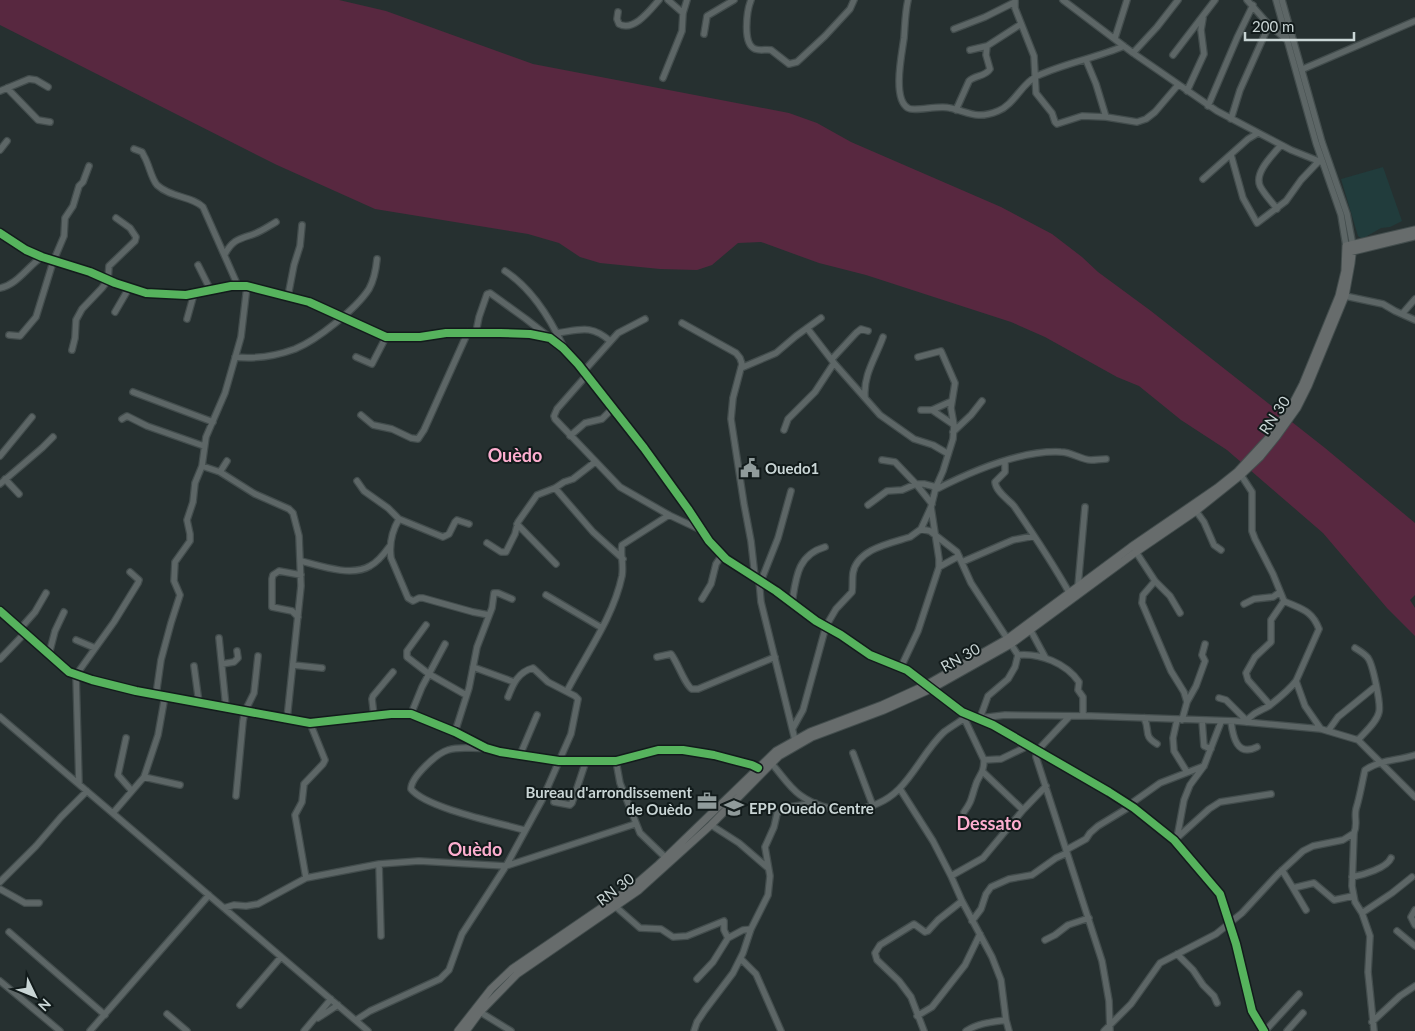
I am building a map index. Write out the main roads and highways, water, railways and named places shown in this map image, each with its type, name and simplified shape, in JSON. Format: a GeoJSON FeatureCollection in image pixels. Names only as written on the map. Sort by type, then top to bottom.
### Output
{"type":"FeatureCollection","features":[{"type":"Feature","properties":{"kind":"main road"},"geometry":{"type":"LineString","coordinates":[[1349,249],[1415,230]]}},
{"type":"Feature","properties":{"kind":"main road"},"geometry":{"type":"LineString","coordinates":[[1349,249],[1415,236]]}},
{"type":"Feature","properties":{"kind":"main road","name":"RN 30"},"geometry":{"type":"LineString","coordinates":[[466,1031],[480,1012],[517,974],[616,907],[654,877],[711,825],[772,764],[797,745],[812,737],[884,710],[1030,631],[1136,552],[1196,511],[1241,475],[1260,457],[1277,436],[1297,408],[1308,386],[1345,296],[1349,249]]}},
{"type":"Feature","properties":{"kind":"main road","name":"RN 30"},"geometry":{"type":"LineString","coordinates":[[1009,642],[1078,586],[1131,547],[1218,488],[1237,472],[1273,433],[1292,404],[1314,358],[1339,296],[1349,249]]}},
{"type":"Feature","properties":{"kind":"main road","name":"RN 30"},"geometry":{"type":"LineString","coordinates":[[458,1031],[491,989],[512,969],[635,885],[666,858],[776,751],[810,732],[928,687]]}},
{"type":"Feature","properties":{"kind":"place","name":"Ouedo1"},"geometry":{"type":"Point","coordinates":[750,468]}},
{"type":"Feature","properties":{"kind":"place","name":"Bureau d'arrondissement de Ouèdo"},"geometry":{"type":"Point","coordinates":[707,801]}},
{"type":"Feature","properties":{"kind":"place","name":"EPP Ouedo Centre"},"geometry":{"type":"Point","coordinates":[734,808]}},
{"type":"Feature","properties":{"kind":"district","name":"Ouèdo"},"geometry":{"type":"Point","coordinates":[515,455]}},
{"type":"Feature","properties":{"kind":"district","name":"Dessato"},"geometry":{"type":"Point","coordinates":[989,823]}},
{"type":"Feature","properties":{"kind":"district","name":"Ouèdo"},"geometry":{"type":"Point","coordinates":[475,849]}}]}
